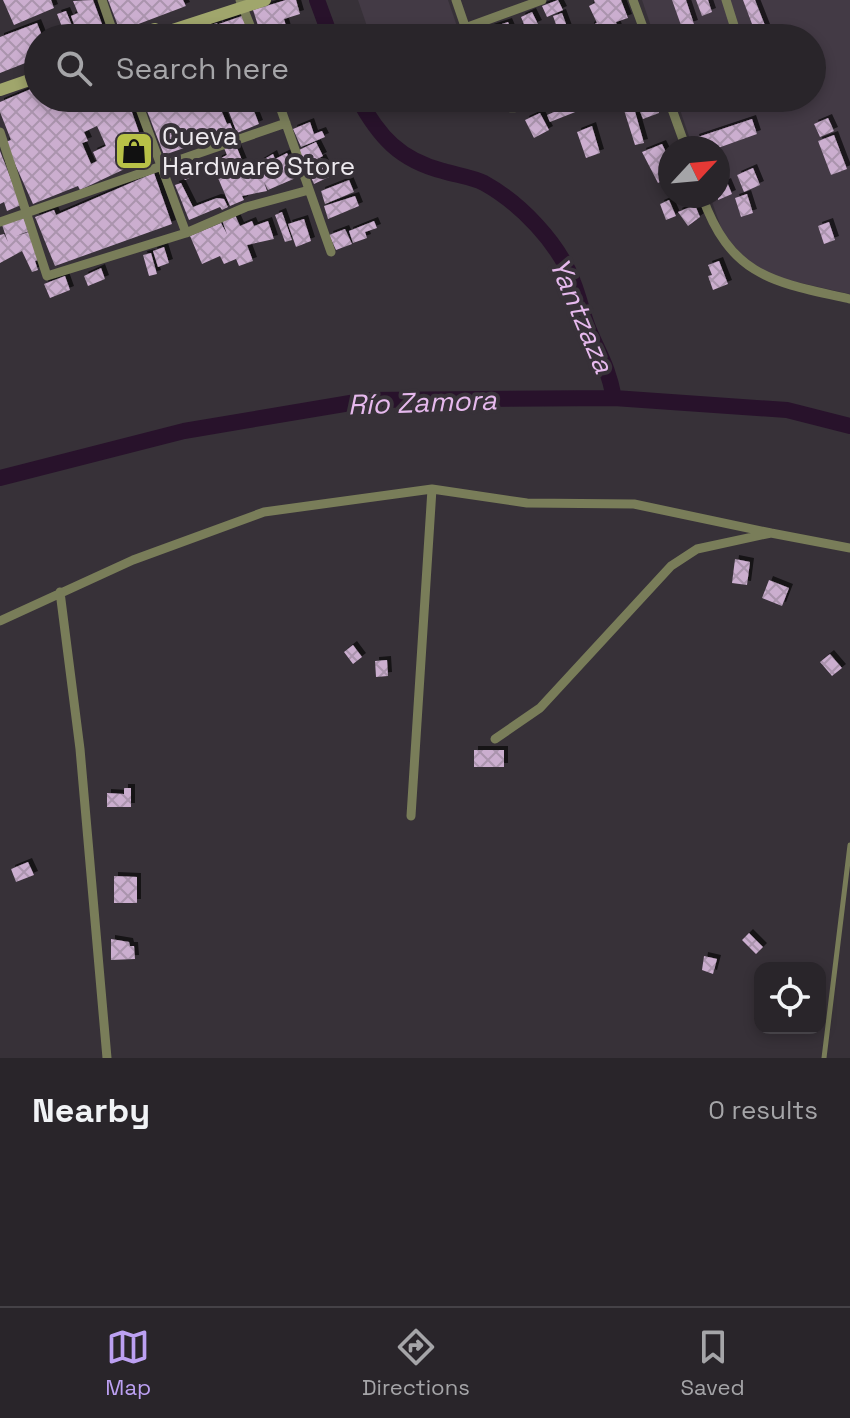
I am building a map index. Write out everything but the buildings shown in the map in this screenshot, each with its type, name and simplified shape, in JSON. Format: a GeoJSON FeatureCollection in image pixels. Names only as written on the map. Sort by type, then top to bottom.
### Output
{"type":"FeatureCollection","features":[{"type":"Feature","properties":{"kind":"main road"},"geometry":{"type":"LineString","coordinates":[[171,24],[241,2],[265,0]]}},
{"type":"Feature","properties":{"kind":"main road"},"geometry":{"type":"LineString","coordinates":[[184,24],[241,2]]}},
{"type":"Feature","properties":{"kind":"main road"},"geometry":{"type":"LineString","coordinates":[[0,83],[24,75]]}},
{"type":"Feature","properties":{"kind":"main road"},"geometry":{"type":"LineString","coordinates":[[0,90],[24,82]]}},
{"type":"Feature","properties":{"kind":"street"},"geometry":{"type":"LineString","coordinates":[[102,0],[110,24]]}},
{"type":"Feature","properties":{"kind":"street"},"geometry":{"type":"LineString","coordinates":[[456,0],[464,24]]}},
{"type":"Feature","properties":{"kind":"street"},"geometry":{"type":"LineString","coordinates":[[487,24],[542,0]]}},
{"type":"Feature","properties":{"kind":"street"},"geometry":{"type":"LineString","coordinates":[[633,0],[642,24]]}},
{"type":"Feature","properties":{"kind":"street"},"geometry":{"type":"LineString","coordinates":[[726,0],[734,24]]}},
{"type":"Feature","properties":{"kind":"street"},"geometry":{"type":"LineString","coordinates":[[241,2],[250,24]]}},
{"type":"Feature","properties":{"kind":"street"},"geometry":{"type":"LineString","coordinates":[[141,112],[186,233]]}},
{"type":"Feature","properties":{"kind":"street"},"geometry":{"type":"LineString","coordinates":[[282,112],[331,252]]}},
{"type":"Feature","properties":{"kind":"street"},"geometry":{"type":"LineString","coordinates":[[673,112],[682,136]]}},
{"type":"Feature","properties":{"kind":"street"},"geometry":{"type":"LineString","coordinates":[[0,222],[286,123]]}},
{"type":"Feature","properties":{"kind":"street"},"geometry":{"type":"LineString","coordinates":[[0,132],[47,276],[186,233],[246,207],[309,190]]}},
{"type":"Feature","properties":{"kind":"street"},"geometry":{"type":"LineString","coordinates":[[706,208],[713,226],[743,264],[773,282],[850,299]]}},
{"type":"Feature","properties":{"kind":"street"},"geometry":{"type":"LineString","coordinates":[[411,816],[432,489]]}},
{"type":"Feature","properties":{"kind":"street"},"geometry":{"type":"LineString","coordinates":[[0,621],[173,544],[228,528],[264,512],[432,489],[527,503],[634,504],[850,548]]}},
{"type":"Feature","properties":{"kind":"street"},"geometry":{"type":"LineString","coordinates":[[495,739],[540,708],[671,566],[697,549],[771,533]]}},
{"type":"Feature","properties":{"kind":"street"},"geometry":{"type":"LineString","coordinates":[[60,592],[80,749],[107,1058]]}},
{"type":"Feature","properties":{"kind":"lane"},"geometry":{"type":"LineString","coordinates":[[824,1058],[850,845]]}},
{"type":"Feature","properties":{"kind":"shaded area"},"geometry":{"type":"Polygon","coordinates":[[[358,0],[448,0],[456,24],[366,24],[358,0]]]}},
{"type":"Feature","properties":{"kind":"shaded area"},"geometry":{"type":"Polygon","coordinates":[[[642,0],[850,0],[850,294],[774,277],[750,264],[723,233],[714,208],[730,208],[730,136],[689,136],[681,112],[826,112],[826,24],[650,24],[642,0]]]}},
{"type":"Feature","properties":{"kind":"waterway","name":"Yantzaza"},"geometry":{"type":"LineString","coordinates":[[317,0],[326,24]]}},
{"type":"Feature","properties":{"kind":"waterway","name":"Yantzaza"},"geometry":{"type":"LineString","coordinates":[[367,112],[383,135],[403,153],[428,166],[484,183],[511,201],[537,225],[567,267],[614,398]]}},
{"type":"Feature","properties":{"kind":"waterway","name":"Río Zamora"},"geometry":{"type":"LineString","coordinates":[[0,478],[184,431],[368,400],[614,398],[787,410],[850,426]]}},
{"type":"Feature","properties":{"kind":"place","name":"Cueva Hardware Store"},"geometry":{"type":"Point","coordinates":[134,151]}}]}
